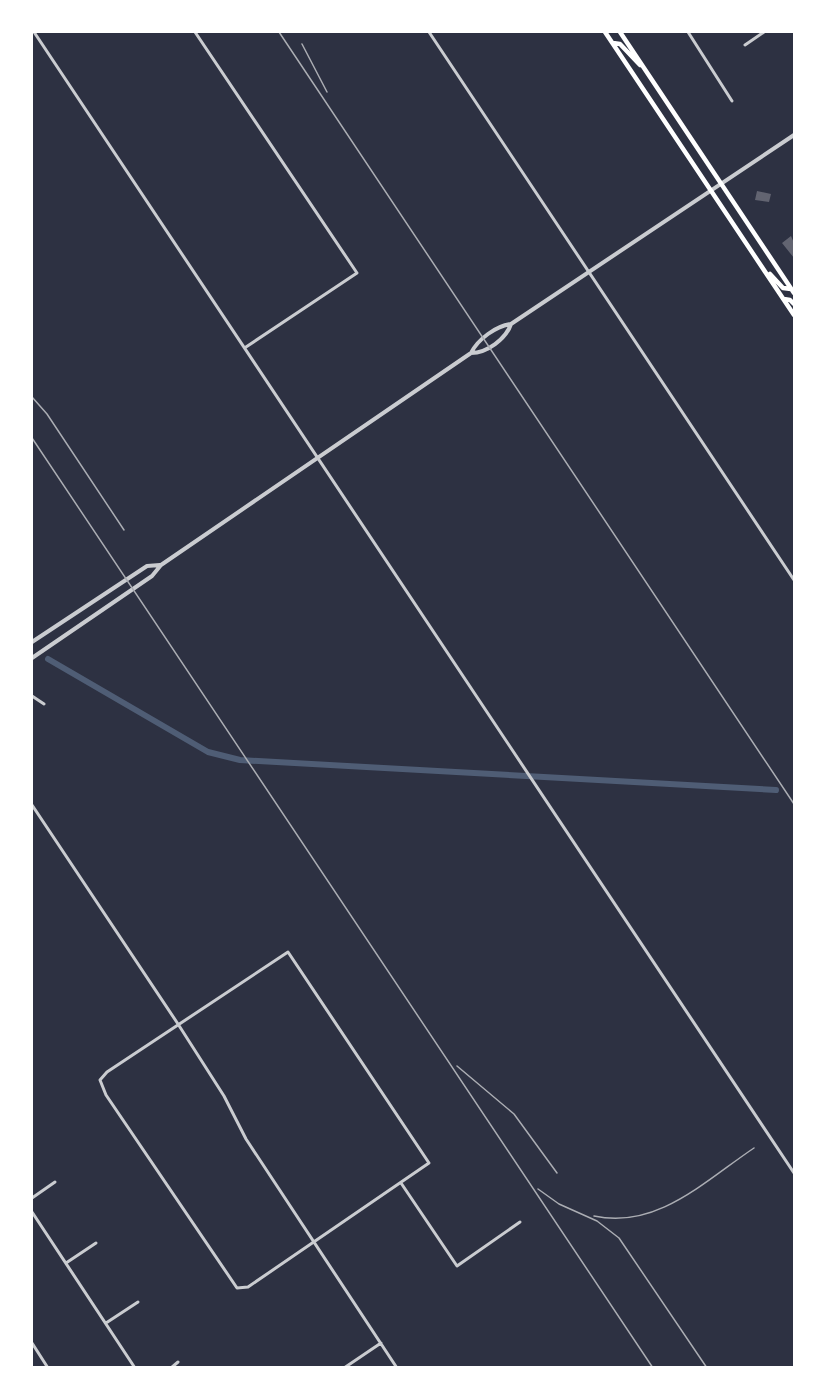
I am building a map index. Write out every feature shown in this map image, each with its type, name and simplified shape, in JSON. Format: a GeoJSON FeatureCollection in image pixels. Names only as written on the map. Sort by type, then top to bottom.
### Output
{"type":"FeatureCollection","features":[{"type":"Feature","properties":{"kind":"main road"},"geometry":{"type":"LineString","coordinates":[[605,32],[795,315]]}},
{"type":"Feature","properties":{"kind":"main road"},"geometry":{"type":"LineString","coordinates":[[620,32],[793,291]]}},
{"type":"Feature","properties":{"kind":"main road"},"geometry":{"type":"LineString","coordinates":[[613,43],[620,44],[650,76]]}},
{"type":"Feature","properties":{"kind":"main road"},"geometry":{"type":"LineString","coordinates":[[760,263],[783,288],[793,291]]}},
{"type":"Feature","properties":{"kind":"main road"},"geometry":{"type":"LineString","coordinates":[[784,299],[795,304]]}},
{"type":"Feature","properties":{"kind":"street"},"geometry":{"type":"LineString","coordinates":[[34,32],[795,1173]]}},
{"type":"Feature","properties":{"kind":"street"},"geometry":{"type":"LineString","coordinates":[[195,32],[357,273],[245,348]]}},
{"type":"Feature","properties":{"kind":"street"},"geometry":{"type":"LineString","coordinates":[[429,32],[795,580]]}},
{"type":"Feature","properties":{"kind":"street"},"geometry":{"type":"LineString","coordinates":[[688,32],[732,101]]}},
{"type":"Feature","properties":{"kind":"street"},"geometry":{"type":"LineString","coordinates":[[745,45],[764,32]]}},
{"type":"Feature","properties":{"kind":"street"},"geometry":{"type":"LineString","coordinates":[[32,658],[152,576],[161,565],[471,353],[475,345],[484,338],[503,325],[511,324],[591,272],[795,135]]}},
{"type":"Feature","properties":{"kind":"street"},"geometry":{"type":"LineString","coordinates":[[471,353],[480,353],[508,334],[511,324]]}},
{"type":"Feature","properties":{"kind":"street"},"geometry":{"type":"LineString","coordinates":[[32,642],[147,566],[161,565]]}},
{"type":"Feature","properties":{"kind":"street"},"geometry":{"type":"LineString","coordinates":[[32,696],[44,704]]}},
{"type":"Feature","properties":{"kind":"street"},"geometry":{"type":"LineString","coordinates":[[32,806],[178,1024],[224,1096],[246,1139],[397,1368]]}},
{"type":"Feature","properties":{"kind":"street"},"geometry":{"type":"LineString","coordinates":[[288,952],[429,1163],[248,1287],[237,1288],[106,1095],[100,1080],[107,1072],[178,1024],[288,952]]}},
{"type":"Feature","properties":{"kind":"street"},"geometry":{"type":"LineString","coordinates":[[32,1198],[56,1182]]}},
{"type":"Feature","properties":{"kind":"street"},"geometry":{"type":"LineString","coordinates":[[401,1183],[457,1266],[520,1222]]}},
{"type":"Feature","properties":{"kind":"street"},"geometry":{"type":"LineString","coordinates":[[32,1212],[135,1368]]}},
{"type":"Feature","properties":{"kind":"street"},"geometry":{"type":"LineString","coordinates":[[66,1263],[96,1243]]}},
{"type":"Feature","properties":{"kind":"street"},"geometry":{"type":"LineString","coordinates":[[106,1323],[138,1302]]}},
{"type":"Feature","properties":{"kind":"street"},"geometry":{"type":"LineString","coordinates":[[32,1343],[48,1368]]}},
{"type":"Feature","properties":{"kind":"street"},"geometry":{"type":"LineString","coordinates":[[344,1368],[381,1343]]}},
{"type":"Feature","properties":{"kind":"street"},"geometry":{"type":"LineString","coordinates":[[171,1368],[178,1362]]}},
{"type":"Feature","properties":{"kind":"building"},"geometry":{"type":"Polygon","coordinates":[[[757,191],[771,194],[769,202],[755,200],[757,191]]]}},
{"type":"Feature","properties":{"kind":"building"},"geometry":{"type":"Polygon","coordinates":[[[791,236],[794,243],[794,258],[782,243],[791,236]]]}},
{"type":"Feature","properties":{"kind":"waterway"},"geometry":{"type":"LineString","coordinates":[[48,659],[208,752],[240,760],[776,790]]}},
{"type":"Feature","properties":{"kind":"railway"},"geometry":{"type":"LineString","coordinates":[[279,32],[794,804]]}},
{"type":"Feature","properties":{"kind":"railway"},"geometry":{"type":"LineString","coordinates":[[302,44],[327,92]]}},
{"type":"Feature","properties":{"kind":"railway"},"geometry":{"type":"LineString","coordinates":[[32,397],[47,414],[124,530]]}},
{"type":"Feature","properties":{"kind":"railway"},"geometry":{"type":"LineString","coordinates":[[32,438],[653,1368]]}},
{"type":"Feature","properties":{"kind":"railway"},"geometry":{"type":"LineString","coordinates":[[457,1066],[514,1114],[557,1173]]}},
{"type":"Feature","properties":{"kind":"railway"},"geometry":{"type":"LineString","coordinates":[[594,1216],[617,1218],[639,1216],[660,1209],[699,1187],[754,1148]]}},
{"type":"Feature","properties":{"kind":"railway"},"geometry":{"type":"LineString","coordinates":[[538,1189],[559,1204],[597,1221],[619,1238],[707,1368]]}}]}
